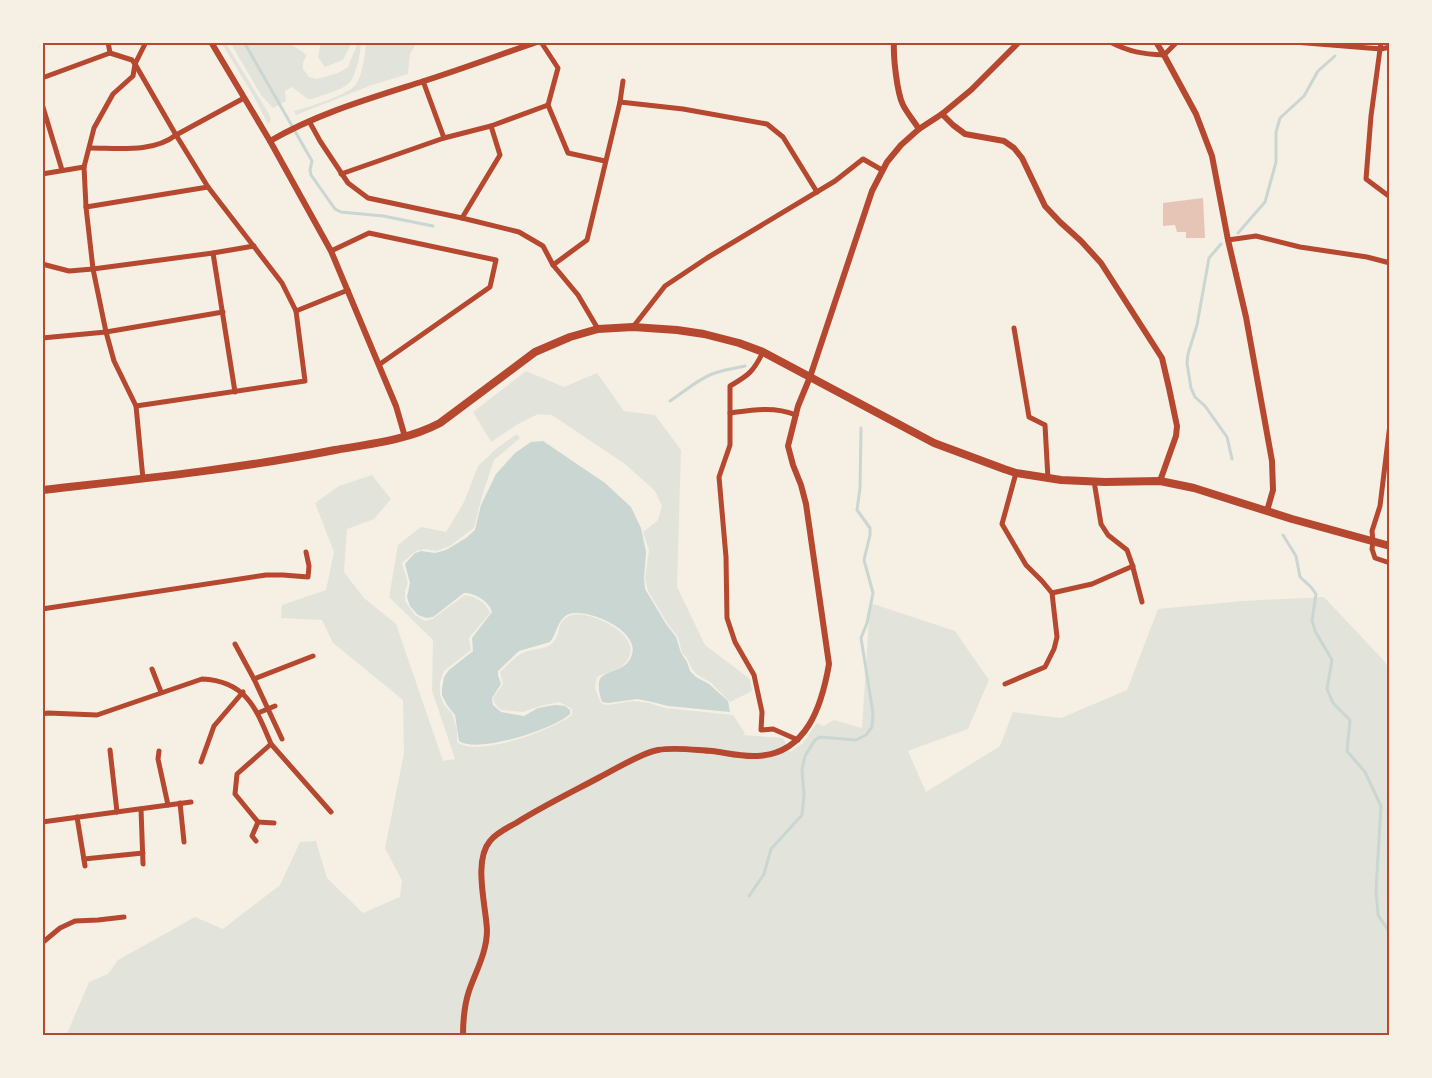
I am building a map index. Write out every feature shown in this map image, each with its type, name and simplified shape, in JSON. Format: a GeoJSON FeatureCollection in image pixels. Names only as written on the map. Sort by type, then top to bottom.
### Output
{"type":"FeatureCollection","features":[{"type":"Feature","properties":{"kind":"main road"},"geometry":{"type":"LineString","coordinates":[[42,490],[214,471],[405,437],[440,423],[535,352],[570,337],[598,329],[633,327],[704,334],[763,352],[934,443],[1016,473],[1048,479],[1160,481],[1194,488],[1390,546]]}},
{"type":"Feature","properties":{"kind":"street"},"geometry":{"type":"LineString","coordinates":[[108,42],[110,53]]}},
{"type":"Feature","properties":{"kind":"street"},"geometry":{"type":"LineString","coordinates":[[143,479],[135,406],[114,361],[93,269],[84,167],[94,128],[113,94],[133,76],[135,64],[146,42]]}},
{"type":"Feature","properties":{"kind":"street"},"geometry":{"type":"LineString","coordinates":[[212,42],[331,251],[380,364],[405,437]]}},
{"type":"Feature","properties":{"kind":"street"},"geometry":{"type":"LineString","coordinates":[[270,141],[309,121],[368,98],[539,42],[558,68],[548,105],[568,153],[605,161]]}},
{"type":"Feature","properties":{"kind":"street"},"geometry":{"type":"LineString","coordinates":[[894,42],[893,52],[902,103],[919,129]]}},
{"type":"Feature","properties":{"kind":"street"},"geometry":{"type":"LineString","coordinates":[[463,1036],[463,1014],[485,948],[487,931],[481,861],[489,842],[494,837],[559,798],[655,750],[677,748],[757,756],[772,754],[798,740],[809,725],[826,686],[829,664],[806,504],[788,446],[796,415],[872,191],[882,170],[892,155],[919,129],[942,114],[971,90],[1019,42]]}},
{"type":"Feature","properties":{"kind":"street"},"geometry":{"type":"LineString","coordinates":[[1110,42],[1143,54],[1164,55],[1177,42]]}},
{"type":"Feature","properties":{"kind":"street"},"geometry":{"type":"LineString","coordinates":[[1156,42],[1196,114],[1212,156],[1246,317],[1272,461],[1273,490],[1267,511]]}},
{"type":"Feature","properties":{"kind":"street"},"geometry":{"type":"LineString","coordinates":[[1294,42],[1381,49],[1390,47]]}},
{"type":"Feature","properties":{"kind":"street"},"geometry":{"type":"LineString","coordinates":[[1382,42],[1371,116],[1366,179],[1390,197]]}},
{"type":"Feature","properties":{"kind":"street"},"geometry":{"type":"LineString","coordinates":[[42,78],[110,53],[132,60],[208,187],[282,283],[296,311],[305,381],[135,406]]}},
{"type":"Feature","properties":{"kind":"street"},"geometry":{"type":"LineString","coordinates":[[423,81],[444,138]]}},
{"type":"Feature","properties":{"kind":"street"},"geometry":{"type":"LineString","coordinates":[[554,265],[587,240],[623,81]]}},
{"type":"Feature","properties":{"kind":"street"},"geometry":{"type":"LineString","coordinates":[[90,148],[147,147],[167,142],[244,98]]}},
{"type":"Feature","properties":{"kind":"street"},"geometry":{"type":"LineString","coordinates":[[620,102],[683,109],[767,124],[783,137],[817,192]]}},
{"type":"Feature","properties":{"kind":"street"},"geometry":{"type":"LineString","coordinates":[[42,104],[62,170]]}},
{"type":"Feature","properties":{"kind":"street"},"geometry":{"type":"LineString","coordinates":[[341,174],[444,138],[491,126],[548,105]]}},
{"type":"Feature","properties":{"kind":"street"},"geometry":{"type":"LineString","coordinates":[[942,114],[965,134],[1004,141],[1014,148],[1022,158],[1045,206],[1101,263],[1162,358],[1177,426],[1176,436],[1160,481]]}},
{"type":"Feature","properties":{"kind":"street"},"geometry":{"type":"LineString","coordinates":[[309,121],[341,174],[348,183],[368,198],[519,232],[543,246],[554,265],[578,295],[598,329]]}},
{"type":"Feature","properties":{"kind":"street"},"geometry":{"type":"LineString","coordinates":[[462,218],[500,155],[491,126]]}},
{"type":"Feature","properties":{"kind":"street"},"geometry":{"type":"LineString","coordinates":[[633,327],[665,286],[707,258],[835,182],[863,159],[882,170]]}},
{"type":"Feature","properties":{"kind":"street"},"geometry":{"type":"LineString","coordinates":[[42,174],[84,167]]}},
{"type":"Feature","properties":{"kind":"street"},"geometry":{"type":"LineString","coordinates":[[86,207],[208,187]]}},
{"type":"Feature","properties":{"kind":"street"},"geometry":{"type":"LineString","coordinates":[[331,251],[369,233],[496,260],[490,287],[380,364]]}},
{"type":"Feature","properties":{"kind":"street"},"geometry":{"type":"LineString","coordinates":[[1228,240],[1256,236],[1300,247],[1367,257],[1390,263]]}},
{"type":"Feature","properties":{"kind":"street"},"geometry":{"type":"LineString","coordinates":[[42,264],[69,271],[93,269],[254,246]]}},
{"type":"Feature","properties":{"kind":"street"},"geometry":{"type":"LineString","coordinates":[[213,253],[235,392]]}},
{"type":"Feature","properties":{"kind":"street"},"geometry":{"type":"LineString","coordinates":[[296,311],[348,290]]}},
{"type":"Feature","properties":{"kind":"street"},"geometry":{"type":"LineString","coordinates":[[42,338],[106,332],[223,312]]}},
{"type":"Feature","properties":{"kind":"street"},"geometry":{"type":"LineString","coordinates":[[1014,328],[1029,417],[1045,425],[1048,479]]}},
{"type":"Feature","properties":{"kind":"street"},"geometry":{"type":"LineString","coordinates":[[763,352],[754,369],[746,377],[730,386],[730,446],[719,477],[726,557],[727,618],[735,642],[754,675],[762,712],[761,730],[773,729],[798,740]]}},
{"type":"Feature","properties":{"kind":"street"},"geometry":{"type":"LineString","coordinates":[[730,413],[760,409],[786,410],[796,415]]}},
{"type":"Feature","properties":{"kind":"street"},"geometry":{"type":"LineString","coordinates":[[1390,424],[1380,506],[1371,531],[1375,558],[1390,563]]}},
{"type":"Feature","properties":{"kind":"street"},"geometry":{"type":"LineString","coordinates":[[1005,684],[1045,667],[1057,637],[1052,593],[1026,565],[1002,524],[1016,473]]}},
{"type":"Feature","properties":{"kind":"street"},"geometry":{"type":"LineString","coordinates":[[1094,481],[1101,524],[1108,535],[1127,550],[1142,602]]}},
{"type":"Feature","properties":{"kind":"street"},"geometry":{"type":"LineString","coordinates":[[42,609],[266,575],[284,574],[308,577],[309,566],[306,552]]}},
{"type":"Feature","properties":{"kind":"street"},"geometry":{"type":"LineString","coordinates":[[1052,593],[1092,584],[1133,566]]}},
{"type":"Feature","properties":{"kind":"street"},"geometry":{"type":"LineString","coordinates":[[235,644],[282,739]]}},
{"type":"Feature","properties":{"kind":"street"},"geometry":{"type":"LineString","coordinates":[[254,679],[313,656]]}},
{"type":"Feature","properties":{"kind":"street"},"geometry":{"type":"LineString","coordinates":[[152,669],[161,692]]}},
{"type":"Feature","properties":{"kind":"street"},"geometry":{"type":"LineString","coordinates":[[42,714],[97,715],[202,679],[218,680],[243,693],[258,713],[271,744],[331,812]]}},
{"type":"Feature","properties":{"kind":"street"},"geometry":{"type":"LineString","coordinates":[[201,762],[214,726],[243,693]]}},
{"type":"Feature","properties":{"kind":"street"},"geometry":{"type":"LineString","coordinates":[[258,713],[275,706]]}},
{"type":"Feature","properties":{"kind":"street"},"geometry":{"type":"LineString","coordinates":[[271,744],[237,774],[235,794],[258,822],[274,823]]}},
{"type":"Feature","properties":{"kind":"street"},"geometry":{"type":"LineString","coordinates":[[110,750],[117,812]]}},
{"type":"Feature","properties":{"kind":"street"},"geometry":{"type":"LineString","coordinates":[[159,751],[158,759],[168,805]]}},
{"type":"Feature","properties":{"kind":"street"},"geometry":{"type":"LineString","coordinates":[[42,822],[191,802]]}},
{"type":"Feature","properties":{"kind":"street"},"geometry":{"type":"LineString","coordinates":[[180,803],[184,842]]}},
{"type":"Feature","properties":{"kind":"street"},"geometry":{"type":"LineString","coordinates":[[141,809],[143,864]]}},
{"type":"Feature","properties":{"kind":"street"},"geometry":{"type":"LineString","coordinates":[[77,817],[85,866]]}},
{"type":"Feature","properties":{"kind":"street"},"geometry":{"type":"LineString","coordinates":[[256,842],[252,836],[258,822]]}},
{"type":"Feature","properties":{"kind":"street"},"geometry":{"type":"LineString","coordinates":[[84,859],[143,853]]}},
{"type":"Feature","properties":{"kind":"street"},"geometry":{"type":"LineString","coordinates":[[42,943],[60,928],[75,921],[124,917]]}},
{"type":"Feature","properties":{"kind":"shaded area"},"geometry":{"type":"Polygon","coordinates":[[[221,42],[225,42],[269,114],[271,120],[268,124],[254,97],[221,42]]]}},
{"type":"Feature","properties":{"kind":"shaded area"},"geometry":{"type":"Polygon","coordinates":[[[230,42],[288,42],[307,55],[303,62],[303,69],[309,77],[317,79],[338,73],[348,67],[358,42],[361,42],[356,71],[348,84],[336,91],[312,99],[308,99],[292,87],[285,91],[286,101],[273,108],[261,95],[230,42]]]}},
{"type":"Feature","properties":{"kind":"shaded area"},"geometry":{"type":"Polygon","coordinates":[[[321,42],[352,42],[343,60],[325,67],[318,57],[321,42]]]}},
{"type":"Feature","properties":{"kind":"shaded area"},"geometry":{"type":"Polygon","coordinates":[[[366,42],[417,42],[410,54],[408,74],[372,85],[296,115],[294,111],[337,96],[356,84],[362,69],[366,42]]]}},
{"type":"Feature","properties":{"kind":"shaded area"},"geometry":{"type":"Polygon","coordinates":[[[526,371],[564,387],[597,373],[624,411],[655,415],[681,450],[677,587],[705,645],[750,679],[752,691],[730,702],[711,683],[696,674],[682,653],[678,637],[648,591],[645,578],[649,550],[643,532],[658,520],[662,506],[655,491],[625,464],[552,415],[538,414],[491,442],[473,412],[526,371]]]}},
{"type":"Feature","properties":{"kind":"shaded area"},"geometry":{"type":"Polygon","coordinates":[[[517,434],[520,438],[494,460],[474,528],[450,546],[436,551],[425,549],[416,551],[402,563],[408,583],[405,601],[415,615],[425,621],[432,619],[465,595],[480,601],[490,613],[469,638],[471,650],[444,671],[440,682],[440,695],[444,705],[452,713],[457,730],[457,742],[467,746],[481,747],[515,740],[549,728],[572,715],[572,709],[559,702],[523,712],[501,710],[493,698],[503,684],[500,672],[522,653],[552,643],[557,637],[563,620],[580,614],[602,620],[622,633],[631,650],[622,666],[597,677],[595,688],[601,703],[607,705],[633,701],[665,708],[733,715],[745,733],[743,735],[783,738],[790,752],[803,743],[817,723],[823,726],[834,720],[862,728],[870,603],[955,631],[989,680],[968,729],[908,751],[926,792],[1000,746],[1013,712],[1061,718],[1127,690],[1158,609],[1242,601],[1324,597],[1386,663],[1390,682],[1390,1036],[66,1036],[89,982],[108,974],[118,960],[195,917],[223,929],[280,885],[300,842],[316,841],[327,878],[363,913],[400,897],[402,881],[385,848],[404,753],[403,700],[333,643],[322,620],[281,618],[282,605],[326,590],[334,552],[315,503],[339,486],[372,475],[391,499],[374,519],[347,529],[344,572],[364,598],[396,624],[443,761],[455,759],[432,691],[433,640],[389,597],[398,545],[421,527],[446,532],[464,502],[478,466],[497,448],[517,434]]]}},
{"type":"Feature","properties":{"kind":"shaded area"},"geometry":{"type":"Polygon","coordinates":[[[543,441],[605,483],[631,507],[641,528],[646,552],[645,589],[676,637],[690,671],[728,701],[730,712],[668,706],[637,699],[602,702],[600,679],[627,663],[633,650],[631,641],[616,626],[605,620],[584,613],[575,613],[565,616],[550,642],[519,651],[498,671],[501,684],[492,698],[493,705],[501,712],[524,716],[538,708],[555,705],[565,706],[570,710],[570,714],[549,726],[516,738],[482,744],[459,741],[455,715],[442,695],[444,677],[449,670],[473,651],[472,638],[492,612],[481,598],[464,593],[433,617],[426,618],[418,615],[410,606],[407,597],[410,583],[405,564],[415,553],[421,551],[435,553],[446,550],[475,530],[481,505],[496,474],[515,453],[531,442],[543,441]]]}},
{"type":"Feature","properties":{"kind":"building"},"geometry":{"type":"Polygon","coordinates":[[[1203,198],[1205,238],[1186,238],[1186,232],[1177,232],[1175,225],[1163,226],[1163,203],[1203,198]]]}},
{"type":"Feature","properties":{"kind":"waterway"},"geometry":{"type":"LineString","coordinates":[[244,42],[312,161],[311,175],[335,209],[341,212],[383,216],[433,226]]}},
{"type":"Feature","properties":{"kind":"waterway"},"geometry":{"type":"LineString","coordinates":[[1238,233],[1265,202],[1276,162],[1276,132],[1280,118],[1304,96],[1318,71],[1335,56]]}},
{"type":"Feature","properties":{"kind":"waterway"},"geometry":{"type":"LineString","coordinates":[[1221,244],[1209,258],[1197,325],[1187,363],[1191,388],[1195,397],[1205,406],[1227,437],[1232,459]]}},
{"type":"Feature","properties":{"kind":"waterway"},"geometry":{"type":"LineString","coordinates":[[670,401],[706,377],[720,371],[745,366]]}},
{"type":"Feature","properties":{"kind":"waterway"},"geometry":{"type":"LineString","coordinates":[[749,896],[764,874],[771,849],[802,815],[804,795],[802,770],[805,756],[815,740],[820,737],[856,740],[866,735],[872,727],[873,713],[861,638],[867,623],[873,593],[864,560],[870,528],[857,510],[860,488],[861,428]]}},
{"type":"Feature","properties":{"kind":"waterway"},"geometry":{"type":"LineString","coordinates":[[1283,535],[1296,556],[1300,577],[1316,594],[1312,620],[1315,631],[1332,660],[1327,689],[1333,703],[1350,720],[1347,751],[1365,772],[1381,806],[1376,890],[1378,915],[1390,933]]}}]}
